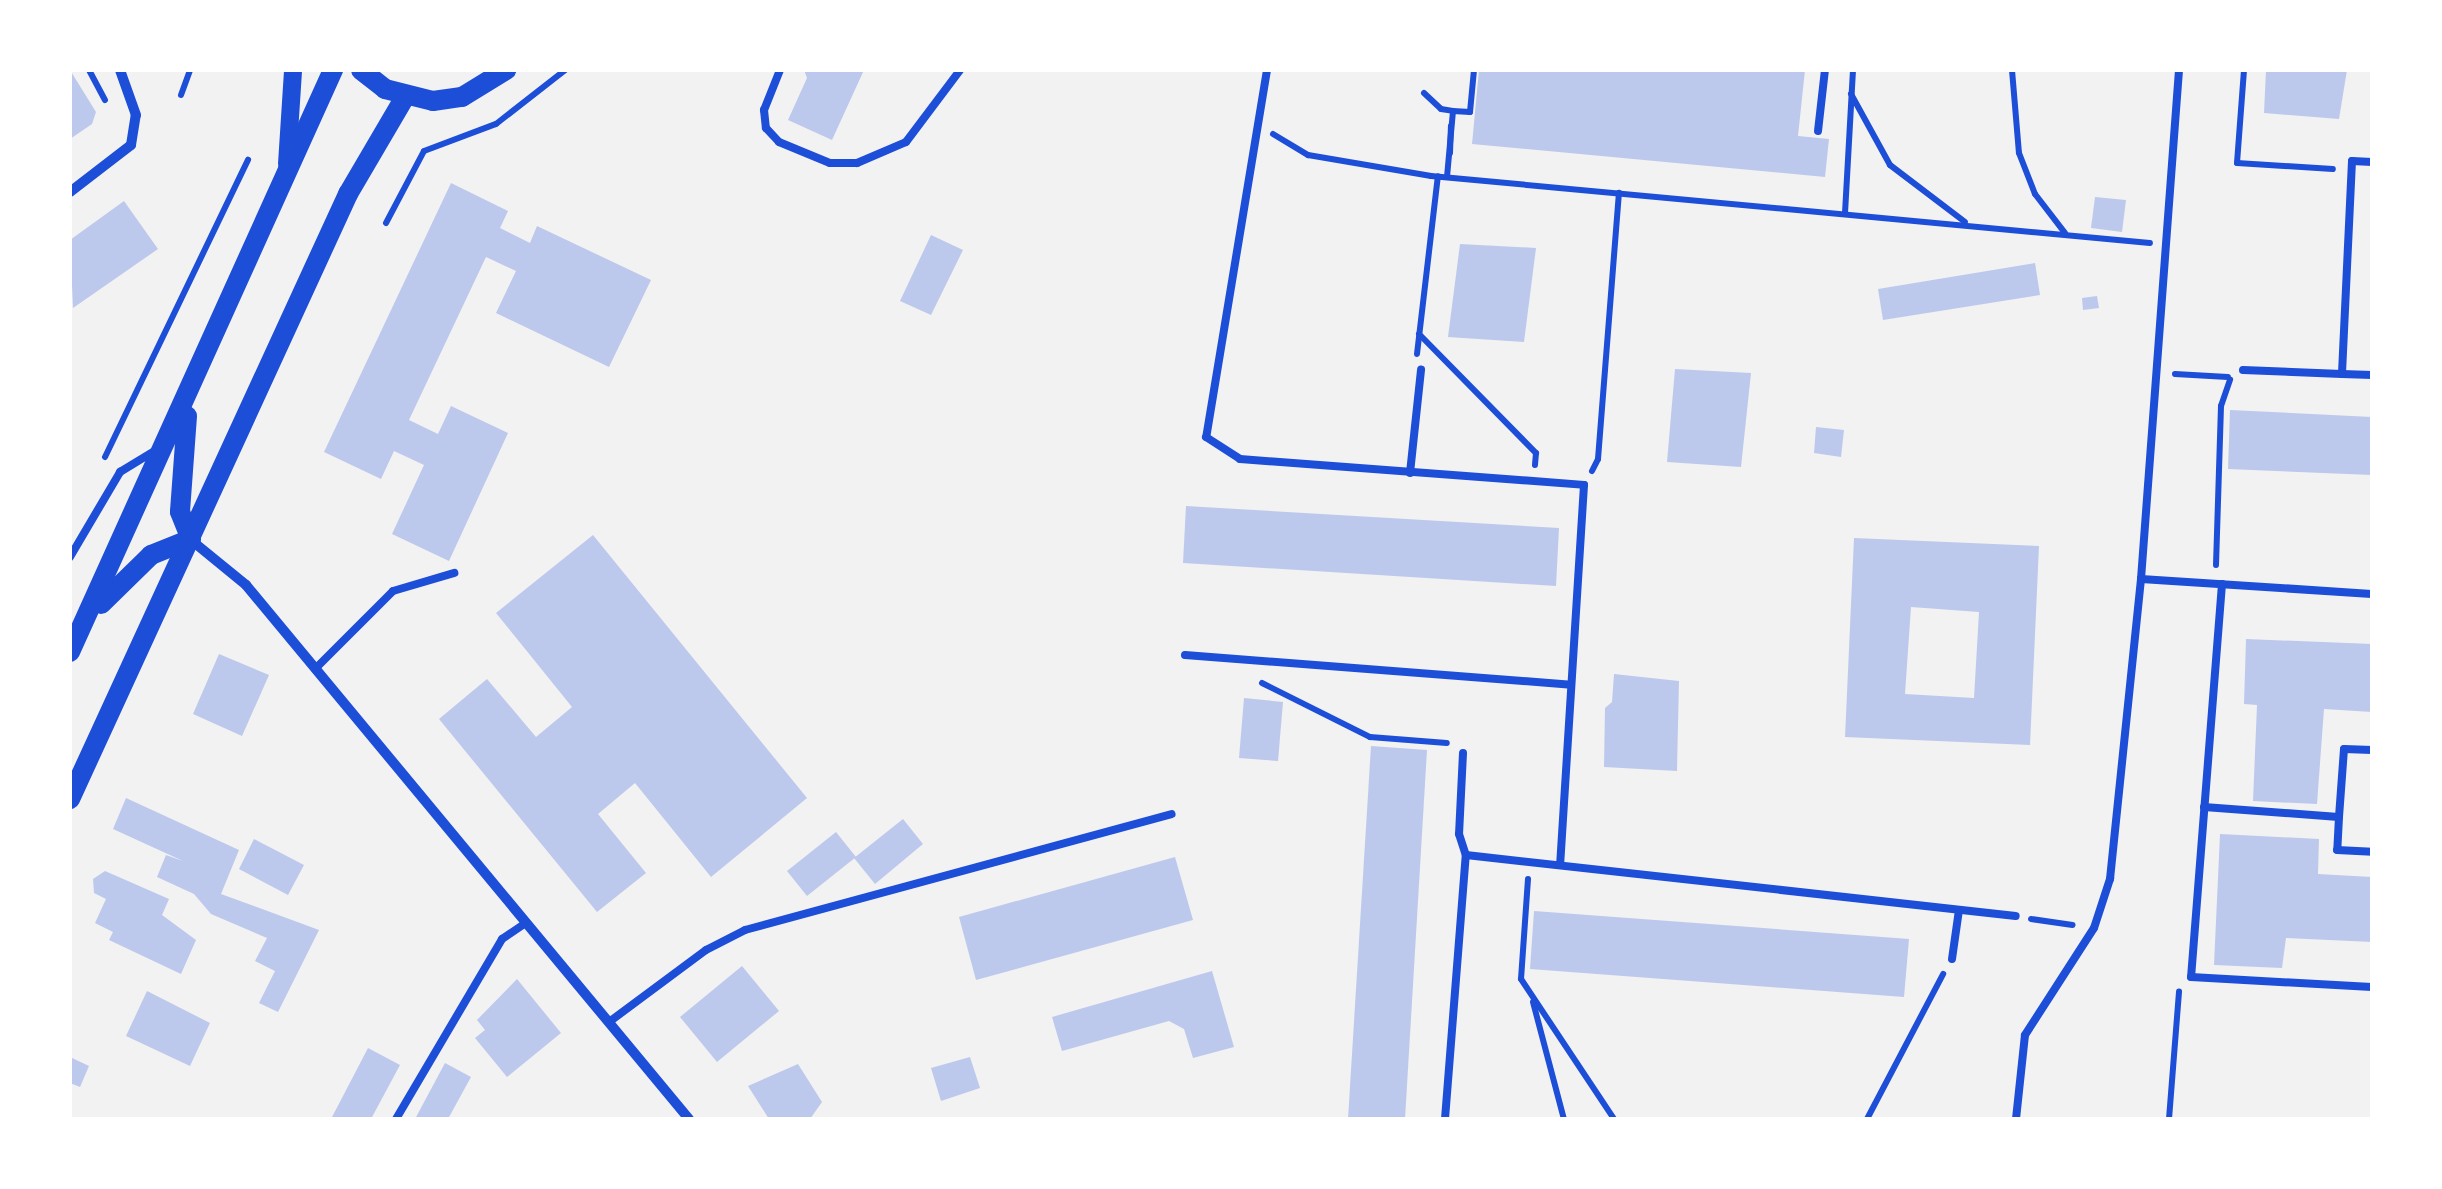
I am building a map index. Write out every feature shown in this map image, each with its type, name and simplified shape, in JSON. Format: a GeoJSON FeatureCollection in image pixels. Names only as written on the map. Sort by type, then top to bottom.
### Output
{"type":"FeatureCollection","features":[{"type":"Feature","properties":{"kind":"main road"},"geometry":{"type":"LineString","coordinates":[[70,652],[190,394],[332,70]]}},
{"type":"Feature","properties":{"kind":"main road"},"geometry":{"type":"LineString","coordinates":[[361,70],[405,97],[462,97],[506,70]]}},
{"type":"Feature","properties":{"kind":"main road"},"geometry":{"type":"LineString","coordinates":[[70,799],[348,194],[405,97]]}},
{"type":"Feature","properties":{"kind":"main road"},"geometry":{"type":"LineString","coordinates":[[190,394],[180,512],[190,539]]}},
{"type":"Feature","properties":{"kind":"main road"},"geometry":{"type":"LineString","coordinates":[[80,629],[124,576],[151,555],[190,539]]}},
{"type":"Feature","properties":{"kind":"street"},"geometry":{"type":"LineString","coordinates":[[70,192],[130,145],[136,115],[120,70]]}},
{"type":"Feature","properties":{"kind":"street"},"geometry":{"type":"LineString","coordinates":[[286,177],[293,70]]}},
{"type":"Feature","properties":{"kind":"street"},"geometry":{"type":"LineString","coordinates":[[190,539],[246,585],[688,1119]]}},
{"type":"Feature","properties":{"kind":"lane"},"geometry":{"type":"LineString","coordinates":[[780,70],[764,110],[766,128],[779,142],[844,163],[882,156],[906,142],[960,70]]}},
{"type":"Feature","properties":{"kind":"lane"},"geometry":{"type":"LineString","coordinates":[[1267,70],[1206,437],[1240,459],[1584,485],[1560,863]]}},
{"type":"Feature","properties":{"kind":"lane"},"geometry":{"type":"LineString","coordinates":[[1818,131],[1825,70]]}},
{"type":"Feature","properties":{"kind":"lane"},"geometry":{"type":"LineString","coordinates":[[2016,1119],[2029,1026],[2094,928],[2110,878],[2141,579],[2179,70]]}},
{"type":"Feature","properties":{"kind":"lane"},"geometry":{"type":"LineString","coordinates":[[2342,374],[2352,161],[2372,162]]}},
{"type":"Feature","properties":{"kind":"lane"},"geometry":{"type":"LineString","coordinates":[[1410,472],[1422,370]]}},
{"type":"Feature","properties":{"kind":"lane"},"geometry":{"type":"LineString","coordinates":[[2243,370],[2372,376]]}},
{"type":"Feature","properties":{"kind":"lane"},"geometry":{"type":"LineString","coordinates":[[70,557],[120,472],[168,442]]}},
{"type":"Feature","properties":{"kind":"lane"},"geometry":{"type":"LineString","coordinates":[[315,669],[394,591],[454,574]]}},
{"type":"Feature","properties":{"kind":"lane"},"geometry":{"type":"LineString","coordinates":[[2141,579],[2372,594]]}},
{"type":"Feature","properties":{"kind":"lane"},"geometry":{"type":"LineString","coordinates":[[2219,584],[2190,977],[2372,987]]}},
{"type":"Feature","properties":{"kind":"lane"},"geometry":{"type":"LineString","coordinates":[[1185,655],[1571,684]]}},
{"type":"Feature","properties":{"kind":"lane"},"geometry":{"type":"LineString","coordinates":[[2372,750],[2344,749],[2337,850],[2372,852]]}},
{"type":"Feature","properties":{"kind":"lane"},"geometry":{"type":"LineString","coordinates":[[1446,1119],[1466,856],[1458,834],[1463,753]]}},
{"type":"Feature","properties":{"kind":"lane"},"geometry":{"type":"LineString","coordinates":[[2204,807],[2339,817]]}},
{"type":"Feature","properties":{"kind":"lane"},"geometry":{"type":"LineString","coordinates":[[608,1022],[745,930],[1172,814]]}},
{"type":"Feature","properties":{"kind":"lane"},"geometry":{"type":"LineString","coordinates":[[1466,856],[1560,863],[2016,916]]}},
{"type":"Feature","properties":{"kind":"lane"},"geometry":{"type":"LineString","coordinates":[[1952,959],[1959,910]]}},
{"type":"Feature","properties":{"kind":"lane"},"geometry":{"type":"LineString","coordinates":[[396,1119],[502,939],[526,923]]}},
{"type":"Feature","properties":{"kind":"path"},"geometry":{"type":"LineString","coordinates":[[89,70],[112,112]]}},
{"type":"Feature","properties":{"kind":"path"},"geometry":{"type":"LineString","coordinates":[[181,95],[190,70]]}},
{"type":"Feature","properties":{"kind":"path"},"geometry":{"type":"LineString","coordinates":[[386,223],[424,151],[496,124],[564,70]]}},
{"type":"Feature","properties":{"kind":"path"},"geometry":{"type":"LineString","coordinates":[[1424,93],[1440,109],[1470,112],[1474,70]]}},
{"type":"Feature","properties":{"kind":"path"},"geometry":{"type":"LineString","coordinates":[[1845,212],[1853,70]]}},
{"type":"Feature","properties":{"kind":"path"},"geometry":{"type":"LineString","coordinates":[[2012,70],[2018,153],[2035,194],[2066,234]]}},
{"type":"Feature","properties":{"kind":"path"},"geometry":{"type":"LineString","coordinates":[[2244,70],[2237,163],[2352,170]]}},
{"type":"Feature","properties":{"kind":"path"},"geometry":{"type":"LineString","coordinates":[[1852,94],[1901,178],[1966,223]]}},
{"type":"Feature","properties":{"kind":"path"},"geometry":{"type":"LineString","coordinates":[[1422,370],[1419,334],[1453,111]]}},
{"type":"Feature","properties":{"kind":"path"},"geometry":{"type":"LineString","coordinates":[[1272,134],[1308,156],[1443,176],[2166,244]]}},
{"type":"Feature","properties":{"kind":"path"},"geometry":{"type":"LineString","coordinates":[[101,464],[248,160]]}},
{"type":"Feature","properties":{"kind":"path"},"geometry":{"type":"LineString","coordinates":[[1584,485],[1598,459],[1619,193]]}},
{"type":"Feature","properties":{"kind":"path"},"geometry":{"type":"LineString","coordinates":[[1419,334],[1536,453],[1535,482]]}},
{"type":"Feature","properties":{"kind":"path"},"geometry":{"type":"LineString","coordinates":[[2219,584],[2221,406],[2234,377],[2243,370]]}},
{"type":"Feature","properties":{"kind":"path"},"geometry":{"type":"LineString","coordinates":[[2156,372],[2234,377]]}},
{"type":"Feature","properties":{"kind":"path"},"geometry":{"type":"LineString","coordinates":[[1223,658],[1370,737],[1464,744],[1463,753]]}},
{"type":"Feature","properties":{"kind":"path"},"geometry":{"type":"LineString","coordinates":[[1530,861],[1521,979],[1614,1119]]}},
{"type":"Feature","properties":{"kind":"path"},"geometry":{"type":"LineString","coordinates":[[2038,920],[2094,928]]}},
{"type":"Feature","properties":{"kind":"path"},"geometry":{"type":"LineString","coordinates":[[1867,1119],[1952,959]]}},
{"type":"Feature","properties":{"kind":"path"},"geometry":{"type":"LineString","coordinates":[[2170,1119],[2177,994],[2190,977]]}},
{"type":"Feature","properties":{"kind":"path"},"geometry":{"type":"LineString","coordinates":[[1532,996],[1564,1119]]}},
{"type":"Feature","properties":{"kind":"building"},"geometry":{"type":"Polygon","coordinates":[[[70,70],[96,112],[92,124],[70,139],[70,70]]]}},
{"type":"Feature","properties":{"kind":"building"},"geometry":{"type":"Polygon","coordinates":[[[804,70],[864,70],[832,140],[788,120],[807,78],[804,70]]]}},
{"type":"Feature","properties":{"kind":"building"},"geometry":{"type":"Polygon","coordinates":[[[1479,70],[1805,70],[1798,136],[1829,139],[1825,177],[1472,144],[1479,70]]]}},
{"type":"Feature","properties":{"kind":"building"},"geometry":{"type":"Polygon","coordinates":[[[2266,70],[2347,70],[2339,119],[2264,113],[2266,70]]]}},
{"type":"Feature","properties":{"kind":"building"},"geometry":{"type":"Polygon","coordinates":[[[451,183],[508,211],[500,228],[530,243],[537,226],[651,280],[609,367],[496,313],[516,271],[486,257],[409,420],[438,434],[451,406],[508,433],[449,561],[392,534],[424,465],[394,451],[381,479],[324,452],[451,183]]]}},
{"type":"Feature","properties":{"kind":"building"},"geometry":{"type":"Polygon","coordinates":[[[2095,197],[2126,200],[2122,232],[2091,228],[2095,197]]]}},
{"type":"Feature","properties":{"kind":"building"},"geometry":{"type":"Polygon","coordinates":[[[124,201],[158,249],[73,308],[70,240],[124,201]]]}},
{"type":"Feature","properties":{"kind":"building"},"geometry":{"type":"Polygon","coordinates":[[[931,235],[963,250],[931,315],[900,301],[931,235]]]}},
{"type":"Feature","properties":{"kind":"building"},"geometry":{"type":"Polygon","coordinates":[[[1460,244],[1536,248],[1524,342],[1448,337],[1460,244]]]}},
{"type":"Feature","properties":{"kind":"building"},"geometry":{"type":"Polygon","coordinates":[[[2035,263],[2040,295],[1883,320],[1878,289],[2035,263]]]}},
{"type":"Feature","properties":{"kind":"building"},"geometry":{"type":"Polygon","coordinates":[[[2097,296],[2099,308],[2083,310],[2082,298],[2097,296]]]}},
{"type":"Feature","properties":{"kind":"building"},"geometry":{"type":"Polygon","coordinates":[[[1675,369],[1751,373],[1741,467],[1667,462],[1675,369]]]}},
{"type":"Feature","properties":{"kind":"building"},"geometry":{"type":"Polygon","coordinates":[[[2230,410],[2372,417],[2372,475],[2228,469],[2230,410]]]}},
{"type":"Feature","properties":{"kind":"building"},"geometry":{"type":"Polygon","coordinates":[[[1816,427],[1844,430],[1841,457],[1814,453],[1816,427]]]}},
{"type":"Feature","properties":{"kind":"building"},"geometry":{"type":"Polygon","coordinates":[[[1186,506],[1559,528],[1556,586],[1183,563],[1186,506]]]}},
{"type":"Feature","properties":{"kind":"building"},"geometry":{"type":"Polygon","coordinates":[[[593,535],[807,798],[711,877],[635,783],[598,814],[646,873],[597,912],[439,719],[487,679],[536,737],[572,707],[496,613],[593,535]]]}},
{"type":"Feature","properties":{"kind":"building"},"geometry":{"type":"Polygon","coordinates":[[[1854,538],[2039,546],[2030,745],[1845,737],[1854,538]],[[1911,607],[1905,694],[1974,698],[1979,612],[1911,607]]]}},
{"type":"Feature","properties":{"kind":"building"},"geometry":{"type":"Polygon","coordinates":[[[2246,639],[2372,644],[2372,712],[2324,709],[2317,804],[2253,801],[2257,705],[2244,704],[2246,639]]]}},
{"type":"Feature","properties":{"kind":"building"},"geometry":{"type":"Polygon","coordinates":[[[219,654],[269,675],[242,736],[193,714],[219,654]]]}},
{"type":"Feature","properties":{"kind":"building"},"geometry":{"type":"Polygon","coordinates":[[[1614,674],[1679,681],[1677,771],[1604,767],[1605,708],[1612,702],[1614,674]]]}},
{"type":"Feature","properties":{"kind":"building"},"geometry":{"type":"Polygon","coordinates":[[[1244,698],[1283,702],[1278,761],[1239,758],[1244,698]]]}},
{"type":"Feature","properties":{"kind":"building"},"geometry":{"type":"Polygon","coordinates":[[[1371,746],[1427,750],[1405,1119],[1348,1119],[1371,746]]]}},
{"type":"Feature","properties":{"kind":"building"},"geometry":{"type":"Polygon","coordinates":[[[126,798],[239,850],[221,894],[319,930],[278,1012],[259,1003],[275,971],[255,961],[267,938],[211,914],[194,894],[157,877],[166,855],[183,861],[113,829],[126,798]]]}},
{"type":"Feature","properties":{"kind":"building"},"geometry":{"type":"Polygon","coordinates":[[[903,819],[923,844],[875,884],[854,858],[903,819]]]}},
{"type":"Feature","properties":{"kind":"building"},"geometry":{"type":"Polygon","coordinates":[[[836,832],[856,857],[807,896],[787,871],[836,832]]]}},
{"type":"Feature","properties":{"kind":"building"},"geometry":{"type":"Polygon","coordinates":[[[2220,834],[2319,839],[2318,874],[2372,877],[2372,942],[2286,938],[2282,968],[2214,965],[2220,834]]]}},
{"type":"Feature","properties":{"kind":"building"},"geometry":{"type":"Polygon","coordinates":[[[254,839],[304,865],[288,895],[239,869],[254,839]]]}},
{"type":"Feature","properties":{"kind":"building"},"geometry":{"type":"Polygon","coordinates":[[[1175,857],[1193,920],[976,980],[959,917],[1175,857]]]}},
{"type":"Feature","properties":{"kind":"building"},"geometry":{"type":"Polygon","coordinates":[[[105,871],[169,899],[162,915],[196,940],[181,974],[109,940],[113,932],[95,923],[106,899],[94,893],[93,879],[105,871]]]}},
{"type":"Feature","properties":{"kind":"building"},"geometry":{"type":"Polygon","coordinates":[[[1534,911],[1909,939],[1904,997],[1530,969],[1534,911]]]}},
{"type":"Feature","properties":{"kind":"building"},"geometry":{"type":"Polygon","coordinates":[[[742,966],[779,1011],[717,1062],[680,1017],[742,966]]]}},
{"type":"Feature","properties":{"kind":"building"},"geometry":{"type":"Polygon","coordinates":[[[1212,971],[1234,1047],[1193,1058],[1184,1029],[1169,1021],[1062,1051],[1052,1017],[1212,971]]]}},
{"type":"Feature","properties":{"kind":"building"},"geometry":{"type":"Polygon","coordinates":[[[517,979],[561,1033],[507,1077],[475,1038],[485,1030],[477,1020],[517,979]]]}},
{"type":"Feature","properties":{"kind":"building"},"geometry":{"type":"Polygon","coordinates":[[[147,991],[210,1023],[190,1066],[126,1036],[147,991]]]}},
{"type":"Feature","properties":{"kind":"building"},"geometry":{"type":"Polygon","coordinates":[[[368,1048],[400,1065],[371,1119],[331,1119],[368,1048]]]}},
{"type":"Feature","properties":{"kind":"building"},"geometry":{"type":"Polygon","coordinates":[[[70,1057],[89,1066],[80,1087],[70,1083],[70,1057]]]}},
{"type":"Feature","properties":{"kind":"building"},"geometry":{"type":"Polygon","coordinates":[[[970,1057],[980,1088],[941,1101],[931,1068],[970,1057]]]}},
{"type":"Feature","properties":{"kind":"building"},"geometry":{"type":"Polygon","coordinates":[[[445,1063],[471,1077],[448,1119],[415,1119],[445,1063]]]}},
{"type":"Feature","properties":{"kind":"building"},"geometry":{"type":"Polygon","coordinates":[[[798,1064],[822,1102],[810,1119],[769,1119],[748,1086],[798,1064]]]}}]}
